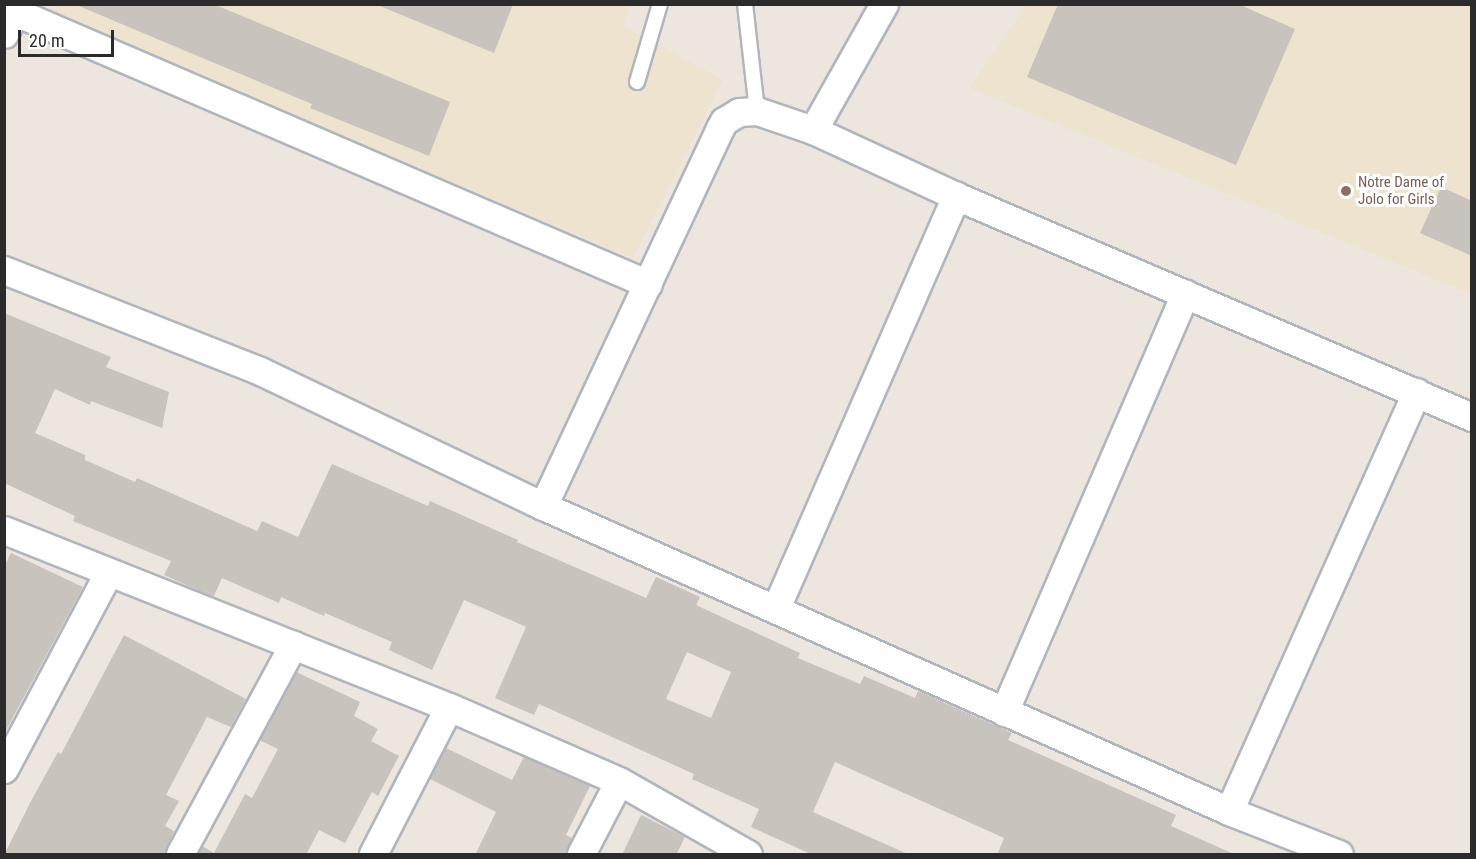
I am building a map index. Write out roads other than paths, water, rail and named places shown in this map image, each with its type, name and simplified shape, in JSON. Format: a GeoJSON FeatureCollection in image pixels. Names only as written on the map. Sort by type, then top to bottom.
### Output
{"type":"FeatureCollection","features":[{"type":"Feature","properties":{"kind":"street"},"geometry":{"type":"LineString","coordinates":[[813,129],[884,4]]}},
{"type":"Feature","properties":{"kind":"street"},"geometry":{"type":"LineString","coordinates":[[11,14],[648,284]]}},
{"type":"Feature","properties":{"kind":"street"},"geometry":{"type":"LineString","coordinates":[[543,506],[724,121],[739,112],[757,111],[813,129],[956,196],[1472,417]]}},
{"type":"Feature","properties":{"kind":"street"},"geometry":{"type":"LineString","coordinates":[[776,608],[956,196]]}},
{"type":"Feature","properties":{"kind":"street"},"geometry":{"type":"LineString","coordinates":[[4,270],[260,371],[543,506],[1229,811],[1339,855]]}},
{"type":"Feature","properties":{"kind":"street"},"geometry":{"type":"LineString","coordinates":[[1004,712],[1185,294]]}},
{"type":"Feature","properties":{"kind":"street"},"geometry":{"type":"LineString","coordinates":[[1229,811],[1416,392]]}},
{"type":"Feature","properties":{"kind":"street"},"geometry":{"type":"LineString","coordinates":[[4,530],[449,707],[619,781],[748,855]]}},
{"type":"Feature","properties":{"kind":"street"},"geometry":{"type":"LineString","coordinates":[[4,769],[108,573]]}},
{"type":"Feature","properties":{"kind":"street"},"geometry":{"type":"LineString","coordinates":[[180,855],[293,645]]}},
{"type":"Feature","properties":{"kind":"street"},"geometry":{"type":"LineString","coordinates":[[373,855],[449,707]]}},
{"type":"Feature","properties":{"kind":"street"},"geometry":{"type":"LineString","coordinates":[[581,855],[619,781]]}},
{"type":"Feature","properties":{"kind":"lane"},"geometry":{"type":"LineString","coordinates":[[637,82],[660,4]]}},
{"type":"Feature","properties":{"kind":"lane"},"geometry":{"type":"LineString","coordinates":[[745,4],[757,111]]}},
{"type":"Feature","properties":{"kind":"place","name":"Notre Dame of Jolo for Girls"},"geometry":{"type":"Point","coordinates":[1346,191]}}]}
